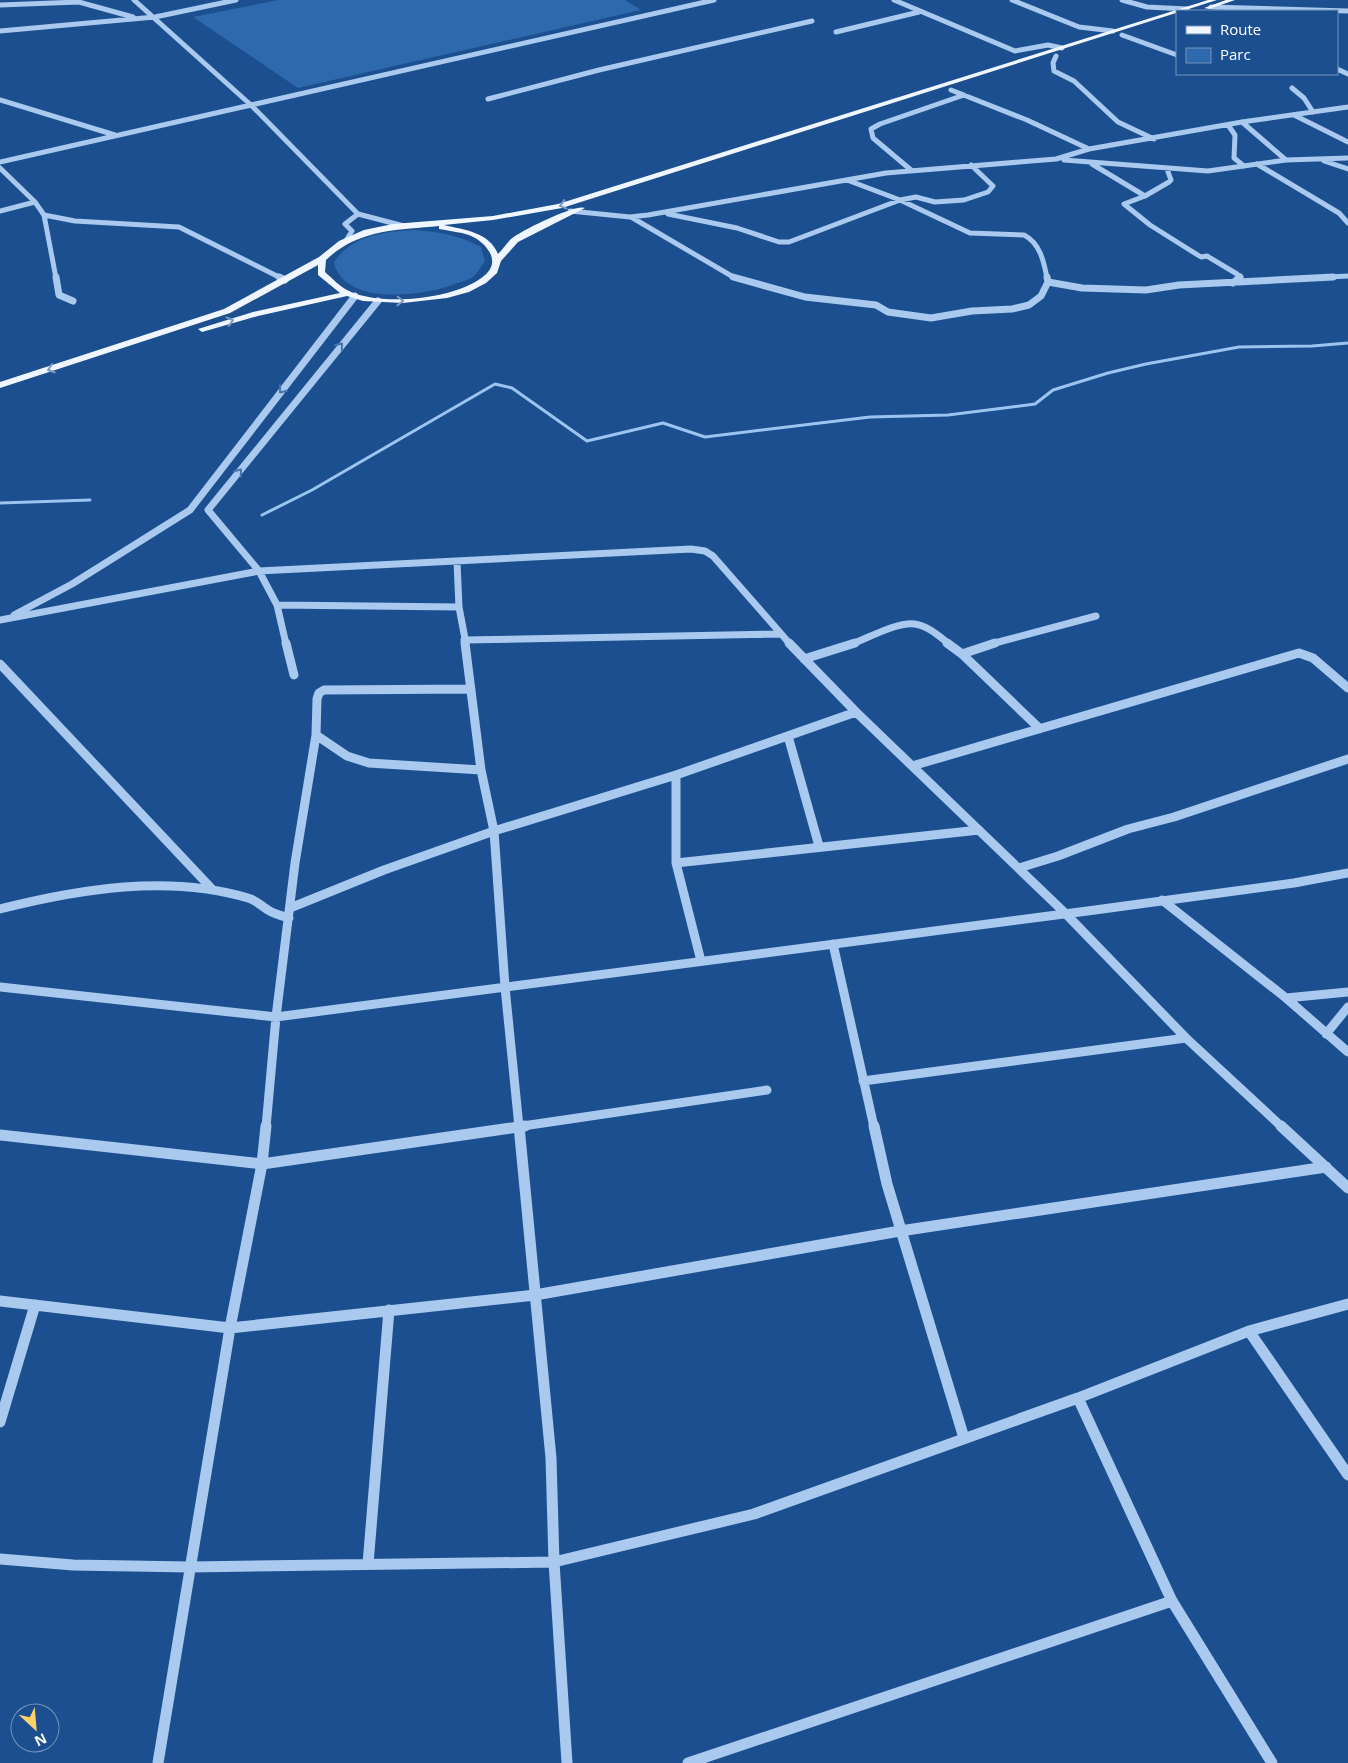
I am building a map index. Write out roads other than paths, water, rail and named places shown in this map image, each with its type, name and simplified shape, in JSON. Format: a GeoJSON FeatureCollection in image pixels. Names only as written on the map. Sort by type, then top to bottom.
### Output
{"type":"FeatureCollection","features":[{"type":"Feature","properties":{"kind":"main road"},"geometry":{"type":"LineString","coordinates":[[1184,10],[1214,0]]}},
{"type":"Feature","properties":{"kind":"main road"},"geometry":{"type":"LineString","coordinates":[[1201,10],[1232,0]]}},
{"type":"Feature","properties":{"kind":"main road"},"geometry":{"type":"LineString","coordinates":[[0,385],[208,318],[244,303],[322,259],[332,248],[347,239],[374,231],[493,218],[559,206],[1176,13]]}},
{"type":"Feature","properties":{"kind":"main road"},"geometry":{"type":"LineString","coordinates":[[0,393],[213,325],[351,295],[378,300],[413,301],[446,296],[467,290],[494,271],[498,260],[515,240],[570,212],[1176,18]]}},
{"type":"Feature","properties":{"kind":"main road"},"geometry":{"type":"LineString","coordinates":[[408,226],[445,227],[473,234],[491,246],[498,260]]}},
{"type":"Feature","properties":{"kind":"main road"},"geometry":{"type":"LineString","coordinates":[[322,259],[321,273],[351,295]]}},
{"type":"Feature","properties":{"kind":"street"},"geometry":{"type":"LineString","coordinates":[[134,0],[252,106],[358,214],[408,226]]}},
{"type":"Feature","properties":{"kind":"street"},"geometry":{"type":"LineString","coordinates":[[0,31],[155,17],[236,0]]}},
{"type":"Feature","properties":{"kind":"street"},"geometry":{"type":"LineString","coordinates":[[0,162],[714,0]]}},
{"type":"Feature","properties":{"kind":"street"},"geometry":{"type":"LineString","coordinates":[[894,0],[1015,51],[1045,44],[1062,48]]}},
{"type":"Feature","properties":{"kind":"street"},"geometry":{"type":"LineString","coordinates":[[1012,0],[1080,27],[1113,31]]}},
{"type":"Feature","properties":{"kind":"street"},"geometry":{"type":"LineString","coordinates":[[1122,0],[1148,8],[1187,9]]}},
{"type":"Feature","properties":{"kind":"street"},"geometry":{"type":"LineString","coordinates":[[0,5],[79,2],[138,19]]}},
{"type":"Feature","properties":{"kind":"street"},"geometry":{"type":"LineString","coordinates":[[1211,7],[1314,10]]}},
{"type":"Feature","properties":{"kind":"street"},"geometry":{"type":"LineString","coordinates":[[836,32],[920,12]]}},
{"type":"Feature","properties":{"kind":"street"},"geometry":{"type":"LineString","coordinates":[[488,100],[591,72],[812,21]]}},
{"type":"Feature","properties":{"kind":"street"},"geometry":{"type":"LineString","coordinates":[[1122,35],[1176,55]]}},
{"type":"Feature","properties":{"kind":"street"},"geometry":{"type":"LineString","coordinates":[[1056,56],[1052,63],[1054,72],[1074,81],[1118,122],[1154,139]]}},
{"type":"Feature","properties":{"kind":"street"},"geometry":{"type":"LineString","coordinates":[[1292,88],[1304,98],[1312,112]]}},
{"type":"Feature","properties":{"kind":"street"},"geometry":{"type":"LineString","coordinates":[[950,90],[1027,120],[1089,149]]}},
{"type":"Feature","properties":{"kind":"street"},"geometry":{"type":"LineString","coordinates":[[912,170],[873,138],[871,129],[880,124],[964,95]]}},
{"type":"Feature","properties":{"kind":"street"},"geometry":{"type":"LineString","coordinates":[[0,100],[118,136]]}},
{"type":"Feature","properties":{"kind":"street"},"geometry":{"type":"LineString","coordinates":[[1056,159],[1089,149],[1154,139],[1228,124],[1348,107]]}},
{"type":"Feature","properties":{"kind":"street"},"geometry":{"type":"LineString","coordinates":[[1294,115],[1348,142]]}},
{"type":"Feature","properties":{"kind":"street"},"geometry":{"type":"LineString","coordinates":[[1242,122],[1286,160]]}},
{"type":"Feature","properties":{"kind":"street"},"geometry":{"type":"LineString","coordinates":[[1228,124],[1235,135],[1234,158],[1244,166]]}},
{"type":"Feature","properties":{"kind":"street"},"geometry":{"type":"LineString","coordinates":[[1319,158],[1348,169]]}},
{"type":"Feature","properties":{"kind":"street"},"geometry":{"type":"LineString","coordinates":[[570,212],[630,217],[912,170],[1056,159],[1167,169],[1208,170],[1286,160],[1348,158]]}},
{"type":"Feature","properties":{"kind":"street"},"geometry":{"type":"LineString","coordinates":[[1088,162],[1145,196]]}},
{"type":"Feature","properties":{"kind":"street"},"geometry":{"type":"LineString","coordinates":[[1257,164],[1339,213],[1348,223]]}},
{"type":"Feature","properties":{"kind":"street"},"geometry":{"type":"LineString","coordinates":[[662,213],[737,228],[779,242],[789,242],[900,200],[916,197],[935,202],[964,200],[988,192],[993,186],[971,165]]}},
{"type":"Feature","properties":{"kind":"street"},"geometry":{"type":"LineString","coordinates":[[0,168],[35,202],[44,215],[58,295],[73,301]]}},
{"type":"Feature","properties":{"kind":"street"},"geometry":{"type":"LineString","coordinates":[[1167,169],[1171,180],[1169,182],[1145,196],[1124,204],[1132,208],[1143,220],[1201,256],[1207,256],[1237,274],[1240,277],[1233,283]]}},
{"type":"Feature","properties":{"kind":"street"},"geometry":{"type":"LineString","coordinates":[[630,217],[735,278],[805,297],[876,305],[888,312],[931,318],[972,311],[1012,309],[1036,301],[1041,296],[1048,282],[1043,257],[1030,238],[1024,235],[970,233],[900,200],[847,180]]}},
{"type":"Feature","properties":{"kind":"street"},"geometry":{"type":"LineString","coordinates":[[0,210],[35,202]]}},
{"type":"Feature","properties":{"kind":"street"},"geometry":{"type":"LineString","coordinates":[[1339,213],[1347,212]]}},
{"type":"Feature","properties":{"kind":"street"},"geometry":{"type":"LineString","coordinates":[[347,239],[352,231],[345,224],[358,214]]}},
{"type":"Feature","properties":{"kind":"street"},"geometry":{"type":"LineString","coordinates":[[44,215],[75,221],[179,227],[285,280]]}},
{"type":"Feature","properties":{"kind":"street"},"geometry":{"type":"LineString","coordinates":[[1048,282],[1082,288],[1146,290],[1179,285],[1348,276]]}},
{"type":"Feature","properties":{"kind":"street"},"geometry":{"type":"LineString","coordinates":[[3,620],[72,584],[190,510],[351,295]]}},
{"type":"Feature","properties":{"kind":"street"},"geometry":{"type":"LineString","coordinates":[[294,675],[277,605],[259,571],[208,510],[378,300]]}},
{"type":"Feature","properties":{"kind":"street"},"geometry":{"type":"LineString","coordinates":[[3,620],[259,571],[457,562],[692,548],[705,551],[724,566],[780,634],[856,712],[1066,914],[1186,1038],[1348,1188]]}},
{"type":"Feature","properties":{"kind":"street"},"geometry":{"type":"LineString","coordinates":[[457,562],[458,607],[470,669],[470,689],[481,770],[494,831],[505,986],[551,1458],[554,1562],[567,1763]]}},
{"type":"Feature","properties":{"kind":"street"},"geometry":{"type":"LineString","coordinates":[[277,605],[458,607]]}},
{"type":"Feature","properties":{"kind":"street"},"geometry":{"type":"LineString","coordinates":[[962,654],[987,644],[1096,616]]}},
{"type":"Feature","properties":{"kind":"street"},"geometry":{"type":"LineString","coordinates":[[804,659],[849,645],[904,624],[916,624],[932,631],[962,654],[1040,729]]}},
{"type":"Feature","properties":{"kind":"street"},"geometry":{"type":"LineString","coordinates":[[464,640],[780,634]]}},
{"type":"Feature","properties":{"kind":"street"},"geometry":{"type":"LineString","coordinates":[[912,766],[1299,654],[1312,658],[1348,688]]}},
{"type":"Feature","properties":{"kind":"street"},"geometry":{"type":"LineString","coordinates":[[0,664],[213,890]]}},
{"type":"Feature","properties":{"kind":"street"},"geometry":{"type":"LineString","coordinates":[[158,1763],[230,1328],[262,1164],[276,1017],[295,863],[316,735],[317,699],[324,690],[470,689]]}},
{"type":"Feature","properties":{"kind":"street"},"geometry":{"type":"LineString","coordinates":[[290,908],[384,870],[494,831],[676,775],[856,712]]}},
{"type":"Feature","properties":{"kind":"street"},"geometry":{"type":"LineString","coordinates":[[316,735],[348,756],[369,763],[481,770]]}},
{"type":"Feature","properties":{"kind":"street"},"geometry":{"type":"LineString","coordinates":[[788,736],[819,846]]}},
{"type":"Feature","properties":{"kind":"street"},"geometry":{"type":"LineString","coordinates":[[1019,868],[1058,856],[1128,829],[1174,817],[1348,759]]}},
{"type":"Feature","properties":{"kind":"street"},"geometry":{"type":"LineString","coordinates":[[676,775],[676,863],[702,961]]}},
{"type":"Feature","properties":{"kind":"street"},"geometry":{"type":"LineString","coordinates":[[676,863],[979,830]]}},
{"type":"Feature","properties":{"kind":"street"},"geometry":{"type":"LineString","coordinates":[[0,987],[276,1017],[1066,914],[1294,883],[1348,873]]}},
{"type":"Feature","properties":{"kind":"street"},"geometry":{"type":"LineString","coordinates":[[0,909],[72,894],[146,886],[166,886],[213,890],[250,898],[269,911],[289,918]]}},
{"type":"Feature","properties":{"kind":"street"},"geometry":{"type":"LineString","coordinates":[[1162,900],[1286,998],[1348,1052]]}},
{"type":"Feature","properties":{"kind":"street"},"geometry":{"type":"LineString","coordinates":[[833,944],[886,1184],[964,1438]]}},
{"type":"Feature","properties":{"kind":"street"},"geometry":{"type":"LineString","coordinates":[[1286,998],[1348,992]]}},
{"type":"Feature","properties":{"kind":"street"},"geometry":{"type":"LineString","coordinates":[[1326,1034],[1348,1007]]}},
{"type":"Feature","properties":{"kind":"street"},"geometry":{"type":"LineString","coordinates":[[864,1081],[1186,1038]]}},
{"type":"Feature","properties":{"kind":"street"},"geometry":{"type":"LineString","coordinates":[[0,1135],[262,1164],[767,1090]]}},
{"type":"Feature","properties":{"kind":"street"},"geometry":{"type":"LineString","coordinates":[[0,1301],[230,1328],[535,1295],[900,1231],[1326,1167]]}},
{"type":"Feature","properties":{"kind":"street"},"geometry":{"type":"LineString","coordinates":[[0,1559],[73,1565],[190,1567],[554,1562],[754,1514],[1078,1398],[1249,1331],[1348,1304]]}},
{"type":"Feature","properties":{"kind":"street"},"geometry":{"type":"LineString","coordinates":[[0,1422],[35,1305]]}},
{"type":"Feature","properties":{"kind":"street"},"geometry":{"type":"LineString","coordinates":[[368,1564],[389,1310]]}},
{"type":"Feature","properties":{"kind":"street"},"geometry":{"type":"LineString","coordinates":[[1249,1331],[1348,1475]]}},
{"type":"Feature","properties":{"kind":"street"},"geometry":{"type":"LineString","coordinates":[[1078,1398],[1172,1600],[1272,1763]]}},
{"type":"Feature","properties":{"kind":"street"},"geometry":{"type":"LineString","coordinates":[[688,1763],[1172,1600]]}},
{"type":"Feature","properties":{"kind":"waterway"},"geometry":{"type":"LineString","coordinates":[[262,515],[312,490],[495,384],[512,388],[587,441],[663,423],[705,437],[870,417],[948,415],[1035,404],[1053,390],[1108,373],[1146,364],[1239,347],[1312,346],[1348,343]]}},
{"type":"Feature","properties":{"kind":"waterway"},"geometry":{"type":"LineString","coordinates":[[0,503],[90,500]]}}]}
